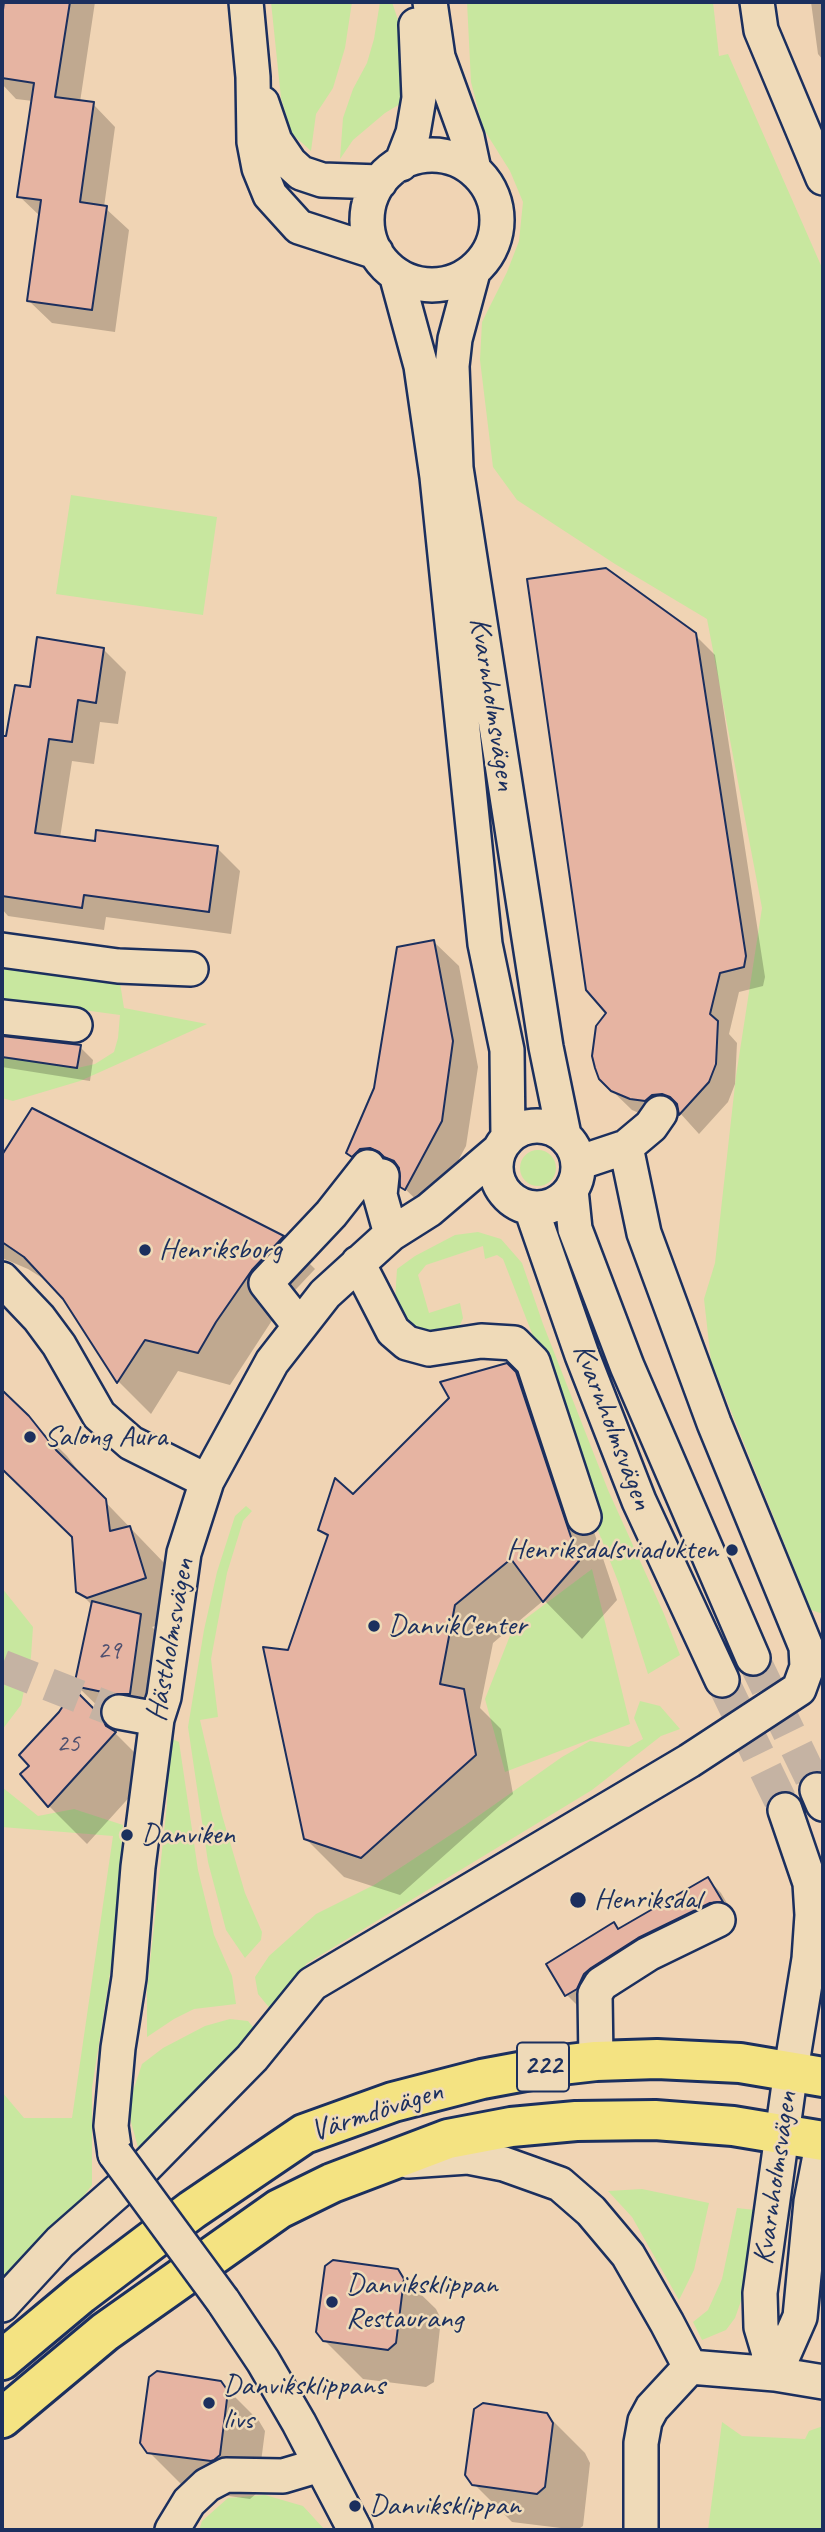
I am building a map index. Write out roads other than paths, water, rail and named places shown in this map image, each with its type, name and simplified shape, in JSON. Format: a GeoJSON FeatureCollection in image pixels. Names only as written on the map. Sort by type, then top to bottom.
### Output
{"type":"FeatureCollection","features":[{"type":"Feature","properties":{"kind":"main road","name":"Värmdövägen"},"geometry":{"type":"LineString","coordinates":[[2,2360],[81,2294],[192,2210],[304,2134],[393,2102],[482,2079],[552,2066],[596,2062],[671,2059],[740,2063],[807,2073]]}},
{"type":"Feature","properties":{"kind":"main road","name":"Värmdövägen"},"geometry":{"type":"LineString","coordinates":[[2,2418],[106,2332],[279,2209],[332,2183],[448,2139],[511,2127],[576,2121],[655,2120],[733,2126],[823,2141]]}},
{"type":"Feature","properties":{"kind":"street"},"geometry":{"type":"LineString","coordinates":[[246,2],[253,78],[254,142],[259,168],[270,195],[299,227],[386,263],[416,284],[436,285],[456,281],[472,272]]}},
{"type":"Feature","properties":{"kind":"street","name":"Kvarnholmsvägen"},"geometry":{"type":"LineString","coordinates":[[417,2],[415,13],[419,98],[413,133],[391,173],[370,202],[368,226],[386,263],[421,366],[437,477],[485,944],[507,1050],[503,1144]]}},
{"type":"Feature","properties":{"kind":"street","name":"Kvarnholmsvägen"},"geometry":{"type":"LineString","coordinates":[[430,2],[438,57],[467,137],[474,170],[486,183],[495,204],[497,230],[488,253],[472,272],[455,339],[452,401],[456,468],[546,1047],[571,1163],[575,1229],[627,1366],[753,1658]]}},
{"type":"Feature","properties":{"kind":"street"},"geometry":{"type":"LineString","coordinates":[[757,2],[761,30],[823,178]]}},
{"type":"Feature","properties":{"kind":"street"},"geometry":{"type":"LineString","coordinates":[[253,78],[275,141],[290,163],[301,173],[322,180],[391,173],[426,156],[443,156],[464,163],[474,170]]}},
{"type":"Feature","properties":{"kind":"street"},"geometry":{"type":"LineString","coordinates":[[2,950],[118,966],[191,970]]}},
{"type":"Feature","properties":{"kind":"street"},"geometry":{"type":"LineString","coordinates":[[2,1017],[75,1025]]}},
{"type":"Feature","properties":{"kind":"street"},"geometry":{"type":"LineString","coordinates":[[571,1163],[626,1147],[651,1126],[660,1113]]}},
{"type":"Feature","properties":{"kind":"street"},"geometry":{"type":"LineString","coordinates":[[534,1126],[549,1126],[571,1163],[562,1200],[549,1206],[520,1203],[499,1185],[494,1169],[503,1144],[518,1130],[534,1126]]}},
{"type":"Feature","properties":{"kind":"street","name":"Hästholmsvägen"},"geometry":{"type":"LineString","coordinates":[[320,2465],[281,2392],[223,2301],[115,2154],[111,2126],[113,2100],[157,1719],[164,1697],[184,1553],[207,1481],[272,1362],[325,1294],[391,1234],[429,1210],[503,1144]]}},
{"type":"Feature","properties":{"kind":"street"},"geometry":{"type":"LineString","coordinates":[[2,2305],[60,2242],[143,2169],[252,2058],[312,1984],[689,1761],[799,1689],[807,1667],[806,1647],[714,1423],[643,1233],[626,1147]]}},
{"type":"Feature","properties":{"kind":"street"},"geometry":{"type":"LineString","coordinates":[[299,1325],[266,1283],[375,1171],[391,1234]]}},
{"type":"Feature","properties":{"kind":"street","name":"Hästholmsvägen"},"geometry":{"type":"LineString","coordinates":[[429,1210],[463,1202],[520,1203]]}},
{"type":"Feature","properties":{"kind":"street","name":"Kvarnholmsvägen"},"geometry":{"type":"LineString","coordinates":[[520,1203],[639,1501],[722,1680]]}},
{"type":"Feature","properties":{"kind":"street"},"geometry":{"type":"LineString","coordinates":[[358,1263],[393,1331],[407,1343],[429,1349],[481,1341],[514,1343],[533,1362],[584,1517]]}},
{"type":"Feature","properties":{"kind":"street"},"geometry":{"type":"LineString","coordinates":[[2,1279],[39,1318],[59,1345],[99,1415],[131,1443],[207,1481]]}},
{"type":"Feature","properties":{"kind":"street"},"geometry":{"type":"LineString","coordinates":[[119,1712],[157,1719]]}},
{"type":"Feature","properties":{"kind":"street","name":"Kvarnholmsvägen"},"geometry":{"type":"LineString","coordinates":[[775,2374],[761,2327],[760,2293],[782,2133],[807,2073],[809,1959],[818,1914],[785,1810]]}},
{"type":"Feature","properties":{"kind":"street"},"geometry":{"type":"LineString","coordinates":[[596,2062],[595,1994],[601,1984],[648,1954],[718,1920]]}},
{"type":"Feature","properties":{"kind":"street","name":"Kvarnholmsvägen"},"geometry":{"type":"LineString","coordinates":[[775,2374],[800,2317],[811,2202],[823,2141]]}},
{"type":"Feature","properties":{"kind":"street"},"geometry":{"type":"LineString","coordinates":[[384,2162],[468,2157],[504,2164],[560,2183],[591,2211],[628,2255],[690,2367]]}},
{"type":"Feature","properties":{"kind":"street"},"geometry":{"type":"LineString","coordinates":[[690,2367],[775,2374],[823,2382]]}},
{"type":"Feature","properties":{"kind":"street"},"geometry":{"type":"LineString","coordinates":[[641,2530],[641,2443],[645,2421],[652,2408],[690,2367]]}},
{"type":"Feature","properties":{"kind":"street"},"geometry":{"type":"LineString","coordinates":[[172,2530],[189,2502],[207,2485],[226,2476],[283,2476],[320,2465],[355,2530]]}},
{"type":"Feature","properties":{"kind":"tunnel"},"geometry":{"type":"LineString","coordinates":[[753,1658],[817,1790]]}},
{"type":"Feature","properties":{"kind":"tunnel"},"geometry":{"type":"LineString","coordinates":[[2,1666],[119,1712]]}},
{"type":"Feature","properties":{"kind":"tunnel"},"geometry":{"type":"LineString","coordinates":[[722,1680],[785,1810]]}},
{"type":"Feature","properties":{"kind":"place","name":"Henriksborg"},"geometry":{"type":"Point","coordinates":[145,1250]}},
{"type":"Feature","properties":{"kind":"place","name":"Salong Aura"},"geometry":{"type":"Point","coordinates":[30,1437]}},
{"type":"Feature","properties":{"kind":"place","name":"Henriksdalsviadukten"},"geometry":{"type":"Point","coordinates":[732,1550]}},
{"type":"Feature","properties":{"kind":"place","name":"DanvikCenter"},"geometry":{"type":"Point","coordinates":[374,1626]}},
{"type":"Feature","properties":{"kind":"place","name":"Danviken"},"geometry":{"type":"Point","coordinates":[127,1835]}},
{"type":"Feature","properties":{"kind":"place","name":"Henriksdal"},"geometry":{"type":"Point","coordinates":[578,1900]}},
{"type":"Feature","properties":{"kind":"place","name":"Danviksklippan Restaurang"},"geometry":{"type":"Point","coordinates":[332,2302]}},
{"type":"Feature","properties":{"kind":"place","name":"Danviksklippans livs"},"geometry":{"type":"Point","coordinates":[209,2403]}},
{"type":"Feature","properties":{"kind":"place","name":"Danviksklippan"},"geometry":{"type":"Point","coordinates":[355,2506]}}]}
